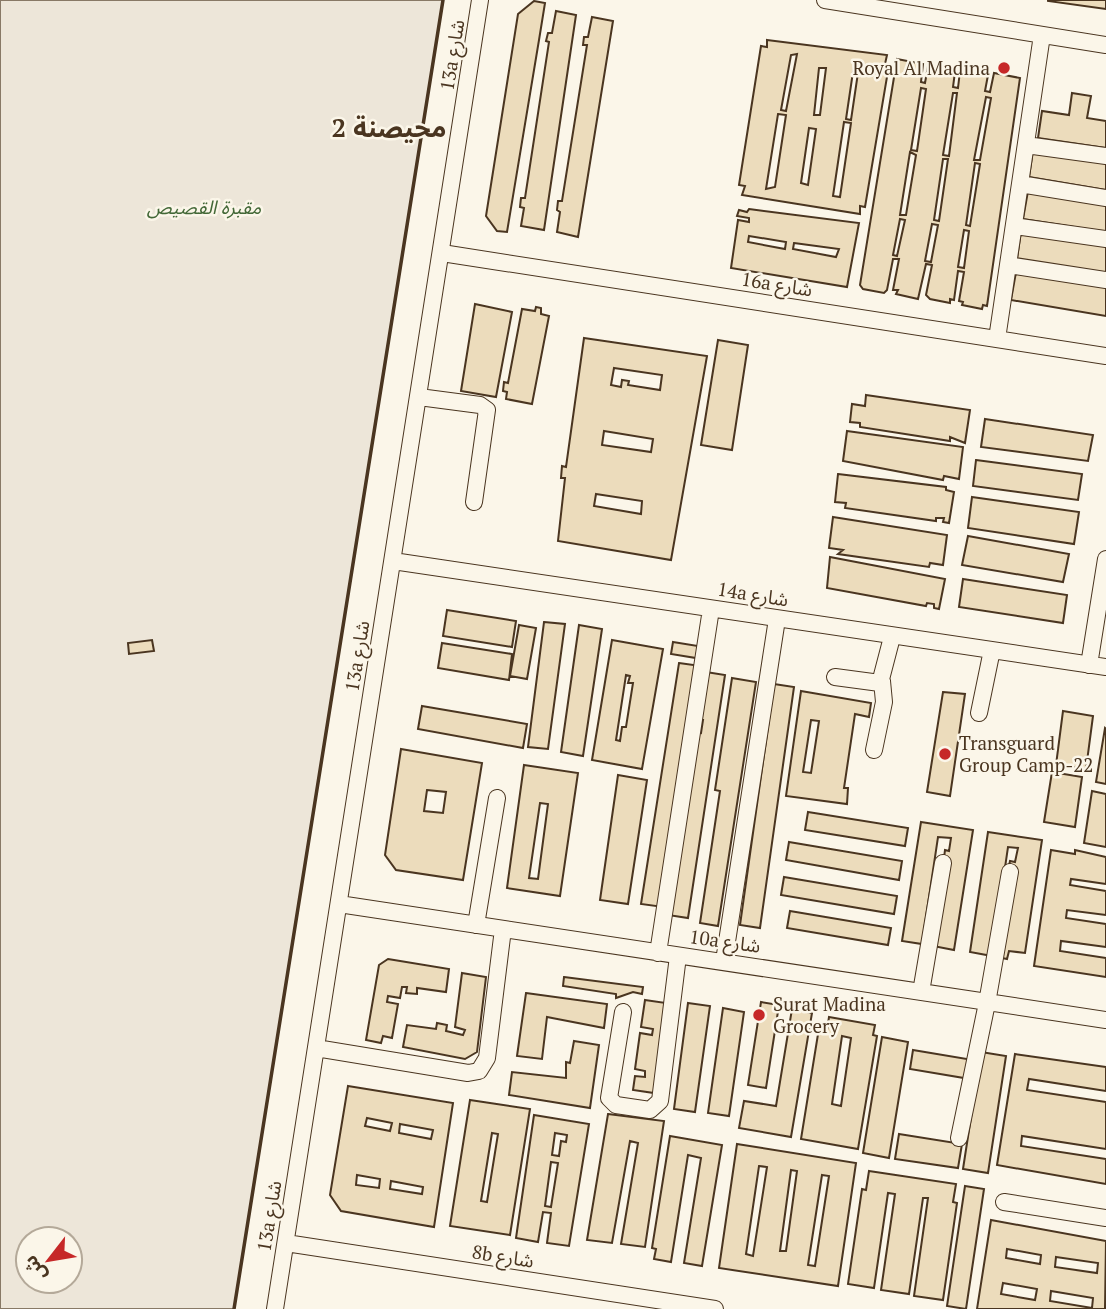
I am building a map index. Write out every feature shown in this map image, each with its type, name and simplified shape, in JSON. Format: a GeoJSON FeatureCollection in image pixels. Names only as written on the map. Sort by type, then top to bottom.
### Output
{"type":"FeatureCollection","features":[{"type":"Feature","properties":{"kind":"street"},"geometry":{"type":"LineString","coordinates":[[825,0],[865,3],[1106,45]]}},
{"type":"Feature","properties":{"kind":"street","name":"13a شارع"},"geometry":{"type":"LineString","coordinates":[[275,1309],[482,3]]}},
{"type":"Feature","properties":{"kind":"street"},"geometry":{"type":"LineString","coordinates":[[997,339],[1042,35]]}},
{"type":"Feature","properties":{"kind":"street"},"geometry":{"type":"LineString","coordinates":[[1026,145],[1106,156]]}},
{"type":"Feature","properties":{"kind":"street"},"geometry":{"type":"LineString","coordinates":[[1020,184],[1106,198]]}},
{"type":"Feature","properties":{"kind":"street"},"geometry":{"type":"LineString","coordinates":[[1014,226],[1106,239]]}},
{"type":"Feature","properties":{"kind":"street","name":"16a شارع"},"geometry":{"type":"LineString","coordinates":[[442,253],[1106,356]]}},
{"type":"Feature","properties":{"kind":"street"},"geometry":{"type":"LineString","coordinates":[[1008,265],[1106,280]]}},
{"type":"Feature","properties":{"kind":"street"},"geometry":{"type":"LineString","coordinates":[[419,397],[480,405],[487,410],[474,502]]}},
{"type":"Feature","properties":{"kind":"street"},"geometry":{"type":"LineString","coordinates":[[1098,666],[1106,559]]}},
{"type":"Feature","properties":{"kind":"street","name":"14a شارع"},"geometry":{"type":"LineString","coordinates":[[393,561],[1098,666]]}},
{"type":"Feature","properties":{"kind":"street"},"geometry":{"type":"LineString","coordinates":[[658,953],[711,609]]}},
{"type":"Feature","properties":{"kind":"street"},"geometry":{"type":"LineString","coordinates":[[724,961],[777,619]]}},
{"type":"Feature","properties":{"kind":"street"},"geometry":{"type":"LineString","coordinates":[[874,750],[884,702],[882,681],[892,636]]}},
{"type":"Feature","properties":{"kind":"street"},"geometry":{"type":"LineString","coordinates":[[979,713],[992,650]]}},
{"type":"Feature","properties":{"kind":"street"},"geometry":{"type":"LineString","coordinates":[[835,677],[874,684],[882,681]]}},
{"type":"Feature","properties":{"kind":"street"},"geometry":{"type":"LineString","coordinates":[[476,925],[497,798]]}},
{"type":"Feature","properties":{"kind":"street"},"geometry":{"type":"LineString","coordinates":[[921,992],[943,863]]}},
{"type":"Feature","properties":{"kind":"street"},"geometry":{"type":"LineString","coordinates":[[959,1138],[1010,872]]}},
{"type":"Feature","properties":{"kind":"street","name":"10a شارع"},"geometry":{"type":"LineString","coordinates":[[339,904],[1106,1020]]}},
{"type":"Feature","properties":{"kind":"street"},"geometry":{"type":"LineString","coordinates":[[316,1048],[468,1073],[479,1071],[486,1063],[503,929]]}},
{"type":"Feature","properties":{"kind":"street"},"geometry":{"type":"LineString","coordinates":[[623,1012],[609,1098],[616,1105],[650,1110],[660,1101],[678,956]]}},
{"type":"Feature","properties":{"kind":"street"},"geometry":{"type":"LineString","coordinates":[[1004,1202],[1106,1218]]}},
{"type":"Feature","properties":{"kind":"street","name":"8b شارع"},"geometry":{"type":"LineString","coordinates":[[286,1243],[715,1309]]}},
{"type":"Feature","properties":{"kind":"green space","name":"مقبرة القصيص"},"geometry":{"type":"Polygon","coordinates":[[[0,0],[443,0],[234,1309],[0,1309],[0,0]]]}},
{"type":"Feature","properties":{"kind":"building"},"geometry":{"type":"Polygon","coordinates":[[[1048,0],[1106,0],[1106,9],[1048,1],[1048,0]]]}},
{"type":"Feature","properties":{"kind":"building"},"geometry":{"type":"Polygon","coordinates":[[[534,1],[545,3],[507,232],[497,231],[486,216],[518,14],[534,1]]]}},
{"type":"Feature","properties":{"kind":"building"},"geometry":{"type":"Polygon","coordinates":[[[556,11],[576,15],[544,230],[521,226],[524,208],[520,207],[521,198],[525,198],[549,42],[546,41],[548,33],[552,33],[556,11]]]}},
{"type":"Feature","properties":{"kind":"building"},"geometry":{"type":"Polygon","coordinates":[[[592,17],[613,21],[578,237],[557,232],[560,212],[557,210],[558,201],[562,201],[587,45],[583,45],[584,37],[588,37],[592,17]]]}},
{"type":"Feature","properties":{"kind":"building"},"geometry":{"type":"Polygon","coordinates":[[[767,40],[887,55],[885,64],[889,65],[865,207],[860,206],[860,214],[742,195],[745,186],[739,185],[761,46],[767,47],[767,40]],[[797,54],[791,55],[781,110],[786,111],[797,54]],[[854,65],[846,119],[851,120],[859,66],[854,65]],[[819,68],[814,115],[820,115],[826,68],[819,68]],[[778,114],[766,189],[775,187],[786,115],[778,114]],[[844,122],[833,196],[840,197],[851,123],[844,122]],[[809,128],[801,183],[808,185],[816,129],[809,128]]]}},
{"type":"Feature","properties":{"kind":"building"},"geometry":{"type":"Polygon","coordinates":[[[897,59],[923,64],[921,82],[925,83],[928,66],[955,72],[953,87],[958,88],[960,71],[988,75],[985,91],[990,92],[994,73],[1020,78],[987,306],[983,305],[982,309],[962,305],[963,302],[959,301],[964,272],[958,271],[954,300],[950,299],[950,303],[930,299],[926,295],[932,265],[926,264],[918,299],[896,294],[898,290],[893,290],[899,259],[893,259],[887,290],[884,293],[863,289],[860,285],[897,59]],[[921,88],[911,150],[917,151],[926,89],[921,88]],[[953,93],[943,155],[949,156],[957,93],[953,93]],[[986,97],[974,160],[980,160],[991,98],[986,97]],[[910,152],[900,215],[906,215],[916,155],[910,152]],[[943,159],[934,220],[939,221],[948,159],[943,159]],[[975,163],[966,225],[970,226],[980,164],[975,163]],[[900,219],[893,255],[897,256],[905,220],[900,219]],[[932,224],[925,261],[931,262],[938,225],[932,224]],[[964,230],[958,267],[964,268],[969,231],[964,230]]]}},
{"type":"Feature","properties":{"kind":"building"},"geometry":{"type":"Polygon","coordinates":[[[1072,93],[1091,96],[1087,118],[1106,121],[1106,148],[1038,138],[1042,111],[1069,115],[1072,93]]]}},
{"type":"Feature","properties":{"kind":"building"},"geometry":{"type":"Polygon","coordinates":[[[1033,150],[1106,162],[1106,190],[1029,177],[1033,150]]]}},
{"type":"Feature","properties":{"kind":"building"},"geometry":{"type":"Polygon","coordinates":[[[1028,191],[1106,204],[1106,232],[1023,219],[1028,191]]]}},
{"type":"Feature","properties":{"kind":"building"},"geometry":{"type":"Polygon","coordinates":[[[749,209],[859,223],[847,287],[731,268],[738,220],[749,222],[749,218],[737,216],[739,210],[747,212],[749,209]],[[749,236],[748,242],[785,249],[786,242],[749,236]],[[794,243],[793,249],[836,257],[839,249],[794,243]]]}},
{"type":"Feature","properties":{"kind":"building"},"geometry":{"type":"Polygon","coordinates":[[[1021,231],[1106,245],[1106,274],[1017,259],[1021,231]]]}},
{"type":"Feature","properties":{"kind":"building"},"geometry":{"type":"Polygon","coordinates":[[[1016,272],[1106,287],[1106,316],[1011,300],[1016,272]]]}},
{"type":"Feature","properties":{"kind":"building"},"geometry":{"type":"Polygon","coordinates":[[[475,304],[512,312],[496,397],[461,391],[475,304]]]}},
{"type":"Feature","properties":{"kind":"building"},"geometry":{"type":"Polygon","coordinates":[[[536,307],[541,308],[541,314],[549,316],[532,404],[506,399],[507,392],[503,391],[504,382],[508,383],[522,309],[535,311],[536,307]]]}},
{"type":"Feature","properties":{"kind":"building"},"geometry":{"type":"Polygon","coordinates":[[[584,338],[707,356],[671,560],[558,541],[565,478],[561,478],[562,466],[566,467],[584,338]],[[614,368],[611,385],[621,387],[622,380],[629,381],[628,385],[660,390],[662,375],[614,368]],[[604,431],[602,445],[651,452],[653,439],[604,431]],[[596,494],[594,506],[641,514],[642,501],[596,494]]]}},
{"type":"Feature","properties":{"kind":"building"},"geometry":{"type":"Polygon","coordinates":[[[718,340],[748,345],[732,450],[701,445],[718,340]]]}},
{"type":"Feature","properties":{"kind":"building"},"geometry":{"type":"Polygon","coordinates":[[[866,395],[970,410],[965,443],[950,437],[950,441],[860,427],[860,423],[850,422],[852,404],[865,406],[866,395]]]}},
{"type":"Feature","properties":{"kind":"building"},"geometry":{"type":"Polygon","coordinates":[[[985,419],[1093,435],[1088,461],[981,447],[985,419]]]}},
{"type":"Feature","properties":{"kind":"building"},"geometry":{"type":"Polygon","coordinates":[[[847,431],[963,447],[959,479],[944,476],[943,480],[843,461],[847,431]]]}},
{"type":"Feature","properties":{"kind":"building"},"geometry":{"type":"Polygon","coordinates":[[[976,460],[1082,474],[1078,500],[973,486],[976,460]]]}},
{"type":"Feature","properties":{"kind":"building"},"geometry":{"type":"Polygon","coordinates":[[[838,474],[946,487],[946,490],[954,492],[949,523],[943,522],[944,518],[936,518],[936,521],[845,508],[846,503],[835,502],[838,474]]]}},
{"type":"Feature","properties":{"kind":"building"},"geometry":{"type":"Polygon","coordinates":[[[972,497],[1079,512],[1074,544],[968,528],[972,497]]]}},
{"type":"Feature","properties":{"kind":"building"},"geometry":{"type":"Polygon","coordinates":[[[833,517],[947,535],[943,565],[930,563],[929,567],[838,554],[843,550],[829,548],[833,517]]]}},
{"type":"Feature","properties":{"kind":"building"},"geometry":{"type":"Polygon","coordinates":[[[968,536],[1069,554],[1063,582],[962,565],[968,536]]]}},
{"type":"Feature","properties":{"kind":"building"},"geometry":{"type":"Polygon","coordinates":[[[830,557],[945,579],[939,609],[934,608],[934,604],[927,603],[926,606],[827,588],[830,557]]]}},
{"type":"Feature","properties":{"kind":"building"},"geometry":{"type":"Polygon","coordinates":[[[963,579],[1067,595],[1063,623],[959,607],[963,579]]]}},
{"type":"Feature","properties":{"kind":"building"},"geometry":{"type":"Polygon","coordinates":[[[447,610],[516,621],[512,647],[443,636],[447,610]]]}},
{"type":"Feature","properties":{"kind":"building"},"geometry":{"type":"Polygon","coordinates":[[[544,622],[565,624],[548,749],[528,747],[544,622]]]}},
{"type":"Feature","properties":{"kind":"building"},"geometry":{"type":"Polygon","coordinates":[[[519,625],[536,628],[527,679],[510,676],[519,625]]]}},
{"type":"Feature","properties":{"kind":"building"},"geometry":{"type":"Polygon","coordinates":[[[579,625],[602,629],[583,756],[561,752],[579,625]]]}},
{"type":"Feature","properties":{"kind":"building"},"geometry":{"type":"Polygon","coordinates":[[[152,640],[154,651],[129,654],[128,643],[152,640]]]}},
{"type":"Feature","properties":{"kind":"building"},"geometry":{"type":"Polygon","coordinates":[[[612,640],[663,649],[642,769],[592,760],[612,640]],[[626,675],[616,740],[620,741],[622,727],[626,727],[633,683],[628,683],[630,676],[626,675]]]}},
{"type":"Feature","properties":{"kind":"building"},"geometry":{"type":"Polygon","coordinates":[[[673,642],[698,646],[696,658],[671,654],[673,642]]]}},
{"type":"Feature","properties":{"kind":"building"},"geometry":{"type":"Polygon","coordinates":[[[442,643],[512,654],[509,680],[438,668],[442,643]]]}},
{"type":"Feature","properties":{"kind":"building"},"geometry":{"type":"Polygon","coordinates":[[[679,663],[701,666],[663,907],[641,904],[679,663]]]}},
{"type":"Feature","properties":{"kind":"building"},"geometry":{"type":"Polygon","coordinates":[[[706,672],[725,675],[688,918],[668,915],[695,732],[701,733],[703,720],[698,720],[706,672]]]}},
{"type":"Feature","properties":{"kind":"building"},"geometry":{"type":"Polygon","coordinates":[[[732,678],[756,682],[718,926],[700,923],[720,791],[715,790],[732,678]]]}},
{"type":"Feature","properties":{"kind":"building"},"geometry":{"type":"Polygon","coordinates":[[[774,684],[794,687],[760,928],[740,925],[774,684]]]}},
{"type":"Feature","properties":{"kind":"building"},"geometry":{"type":"Polygon","coordinates":[[[801,691],[871,703],[869,717],[855,714],[844,788],[848,788],[847,804],[786,796],[801,691]],[[811,720],[803,772],[811,773],[819,721],[811,720]]]}},
{"type":"Feature","properties":{"kind":"building","name":"Transguard Group Camp-22"},"geometry":{"type":"Polygon","coordinates":[[[943,692],[965,694],[950,796],[927,792],[943,692]]]}},
{"type":"Feature","properties":{"kind":"building"},"geometry":{"type":"Polygon","coordinates":[[[422,706],[527,724],[523,748],[418,729],[422,706]]]}},
{"type":"Feature","properties":{"kind":"building"},"geometry":{"type":"Polygon","coordinates":[[[1063,711],[1093,716],[1086,769],[1056,765],[1063,711]]]}},
{"type":"Feature","properties":{"kind":"building"},"geometry":{"type":"Polygon","coordinates":[[[1106,729],[1106,784],[1096,782],[1106,729]]]}},
{"type":"Feature","properties":{"kind":"building"},"geometry":{"type":"Polygon","coordinates":[[[401,749],[482,763],[463,880],[396,870],[385,855],[401,749]],[[427,790],[424,811],[443,813],[446,792],[427,790]]]}},
{"type":"Feature","properties":{"kind":"building"},"geometry":{"type":"Polygon","coordinates":[[[524,765],[578,773],[560,896],[507,888],[524,765]],[[540,803],[529,878],[538,879],[548,804],[540,803]]]}},
{"type":"Feature","properties":{"kind":"building"},"geometry":{"type":"Polygon","coordinates":[[[1052,772],[1082,777],[1075,827],[1044,822],[1052,772]]]}},
{"type":"Feature","properties":{"kind":"building"},"geometry":{"type":"Polygon","coordinates":[[[618,775],[647,780],[628,904],[600,900],[618,775]]]}},
{"type":"Feature","properties":{"kind":"building"},"geometry":{"type":"Polygon","coordinates":[[[1092,791],[1106,794],[1106,847],[1084,843],[1092,791]]]}},
{"type":"Feature","properties":{"kind":"building"},"geometry":{"type":"Polygon","coordinates":[[[808,812],[908,828],[905,846],[805,830],[808,812]]]}},
{"type":"Feature","properties":{"kind":"building"},"geometry":{"type":"Polygon","coordinates":[[[921,822],[973,830],[954,950],[933,946],[945,850],[949,851],[951,838],[938,837],[922,944],[902,941],[921,822]]]}},
{"type":"Feature","properties":{"kind":"building"},"geometry":{"type":"Polygon","coordinates":[[[988,832],[1042,840],[1025,953],[1009,951],[1007,959],[1002,958],[1009,866],[1010,861],[1015,862],[1018,848],[1008,847],[992,956],[970,952],[988,832]]]}},
{"type":"Feature","properties":{"kind":"building"},"geometry":{"type":"Polygon","coordinates":[[[789,842],[902,861],[899,880],[786,860],[789,842]]]}},
{"type":"Feature","properties":{"kind":"building"},"geometry":{"type":"Polygon","coordinates":[[[1051,850],[1075,854],[1075,850],[1106,857],[1106,884],[1071,879],[1070,885],[1106,891],[1106,915],[1067,910],[1066,918],[1106,924],[1106,947],[1061,941],[1060,951],[1106,958],[1106,977],[1034,966],[1051,850]]]}},
{"type":"Feature","properties":{"kind":"building"},"geometry":{"type":"Polygon","coordinates":[[[784,877],[897,896],[894,914],[781,895],[784,877]]]}},
{"type":"Feature","properties":{"kind":"building"},"geometry":{"type":"Polygon","coordinates":[[[790,911],[891,928],[888,945],[787,928],[790,911]]]}},
{"type":"Feature","properties":{"kind":"building"},"geometry":{"type":"Polygon","coordinates":[[[388,959],[449,969],[446,992],[417,988],[417,994],[406,993],[407,987],[402,987],[400,998],[388,996],[387,1002],[398,1004],[392,1038],[383,1036],[381,1043],[366,1040],[379,965],[388,959]]]}},
{"type":"Feature","properties":{"kind":"building"},"geometry":{"type":"Polygon","coordinates":[[[462,973],[486,977],[477,1052],[465,1059],[403,1047],[407,1025],[436,1029],[437,1023],[447,1025],[446,1031],[463,1035],[465,1030],[455,1027],[462,973]]]}},
{"type":"Feature","properties":{"kind":"building"},"geometry":{"type":"Polygon","coordinates":[[[564,977],[643,987],[642,994],[633,992],[616,998],[616,994],[563,986],[564,977]]]}},
{"type":"Feature","properties":{"kind":"building"},"geometry":{"type":"Polygon","coordinates":[[[526,993],[607,1004],[604,1028],[547,1017],[542,1059],[517,1056],[526,993]]]}},
{"type":"Feature","properties":{"kind":"building"},"geometry":{"type":"Polygon","coordinates":[[[645,1000],[666,1003],[654,1093],[633,1090],[635,1076],[645,1077],[645,1071],[635,1069],[640,1033],[652,1035],[653,1029],[641,1027],[645,1000]]]}},
{"type":"Feature","properties":{"kind":"building"},"geometry":{"type":"Polygon","coordinates":[[[761,1002],[779,1005],[766,1088],[748,1085],[761,1002]]]}},
{"type":"Feature","properties":{"kind":"building"},"geometry":{"type":"Polygon","coordinates":[[[688,1003],[710,1006],[695,1112],[674,1109],[688,1003]]]}},
{"type":"Feature","properties":{"kind":"building"},"geometry":{"type":"Polygon","coordinates":[[[723,1008],[744,1012],[729,1116],[708,1113],[723,1008]]]}},
{"type":"Feature","properties":{"kind":"building"},"geometry":{"type":"Polygon","coordinates":[[[792,1009],[812,1013],[791,1137],[739,1128],[744,1101],[776,1106],[792,1009]]]}},
{"type":"Feature","properties":{"kind":"building"},"geometry":{"type":"Polygon","coordinates":[[[829,1017],[875,1025],[873,1035],[877,1036],[858,1149],[801,1139],[819,1028],[827,1030],[829,1017]],[[842,1036],[832,1104],[841,1106],[851,1038],[842,1036]]]}},
{"type":"Feature","properties":{"kind":"building"},"geometry":{"type":"Polygon","coordinates":[[[882,1037],[908,1042],[889,1158],[863,1153],[882,1037]]]}},
{"type":"Feature","properties":{"kind":"building"},"geometry":{"type":"Polygon","coordinates":[[[574,1041],[599,1045],[590,1108],[509,1095],[512,1072],[566,1078],[566,1062],[570,1063],[574,1041]]]}},
{"type":"Feature","properties":{"kind":"building"},"geometry":{"type":"Polygon","coordinates":[[[913,1050],[973,1060],[970,1079],[910,1069],[913,1050]]]}},
{"type":"Feature","properties":{"kind":"building"},"geometry":{"type":"Polygon","coordinates":[[[981,1052],[1006,1056],[988,1173],[963,1169],[981,1052]]]}},
{"type":"Feature","properties":{"kind":"building"},"geometry":{"type":"Polygon","coordinates":[[[1015,1054],[1106,1067],[1106,1091],[1029,1079],[1027,1090],[1106,1102],[1106,1149],[1022,1136],[1021,1146],[1106,1159],[1106,1184],[997,1165],[1015,1054]]]}},
{"type":"Feature","properties":{"kind":"building"},"geometry":{"type":"Polygon","coordinates":[[[348,1086],[453,1103],[434,1227],[341,1211],[330,1195],[348,1086]],[[367,1118],[365,1126],[390,1131],[392,1123],[367,1118]],[[400,1124],[399,1133],[431,1139],[433,1130],[400,1124]],[[357,1175],[356,1185],[379,1188],[380,1179],[357,1175]],[[391,1181],[390,1189],[422,1194],[423,1187],[391,1181]]]}},
{"type":"Feature","properties":{"kind":"building"},"geometry":{"type":"Polygon","coordinates":[[[470,1100],[530,1109],[510,1235],[450,1226],[470,1100]],[[492,1133],[481,1201],[487,1202],[498,1134],[492,1133]]]}},
{"type":"Feature","properties":{"kind":"building"},"geometry":{"type":"Polygon","coordinates":[[[608,1114],[664,1121],[645,1247],[621,1244],[638,1143],[630,1141],[612,1243],[587,1240],[608,1114]]]}},
{"type":"Feature","properties":{"kind":"building"},"geometry":{"type":"Polygon","coordinates":[[[534,1115],[589,1124],[569,1246],[547,1243],[551,1213],[543,1212],[538,1242],[516,1238],[534,1115]],[[555,1133],[552,1155],[559,1156],[561,1141],[566,1142],[567,1135],[555,1133]],[[551,1162],[545,1206],[551,1207],[558,1163],[551,1162]]]}},
{"type":"Feature","properties":{"kind":"building"},"geometry":{"type":"Polygon","coordinates":[[[899,1134],[962,1144],[958,1168],[895,1159],[899,1134]]]}},
{"type":"Feature","properties":{"kind":"building"},"geometry":{"type":"Polygon","coordinates":[[[670,1136],[722,1145],[702,1266],[684,1263],[701,1158],[688,1155],[671,1262],[654,1259],[656,1249],[652,1248],[670,1136]]]}},
{"type":"Feature","properties":{"kind":"building"},"geometry":{"type":"Polygon","coordinates":[[[737,1144],[856,1163],[838,1286],[719,1268],[737,1144]],[[759,1166],[746,1254],[753,1256],[767,1167],[759,1166]],[[791,1170],[780,1251],[786,1251],[797,1171],[791,1170]],[[822,1175],[808,1265],[815,1266],[829,1176],[822,1175]]]}},
{"type":"Feature","properties":{"kind":"building"},"geometry":{"type":"Polygon","coordinates":[[[869,1171],[956,1184],[953,1202],[957,1203],[943,1300],[914,1296],[928,1198],[923,1198],[909,1294],[881,1290],[895,1194],[888,1193],[874,1288],[848,1284],[862,1189],[866,1190],[869,1171]]]}},
{"type":"Feature","properties":{"kind":"building"},"geometry":{"type":"Polygon","coordinates":[[[965,1186],[984,1189],[966,1309],[947,1306],[965,1186]]]}},
{"type":"Feature","properties":{"kind":"building"},"geometry":{"type":"Polygon","coordinates":[[[991,1220],[1106,1241],[1105,1309],[977,1309],[991,1220]],[[1007,1249],[1006,1258],[1040,1264],[1041,1255],[1007,1249]],[[1056,1257],[1055,1267],[1097,1273],[1098,1263],[1056,1257]],[[1003,1283],[1001,1294],[1035,1300],[1037,1289],[1003,1283]],[[1051,1291],[1050,1301],[1092,1308],[1093,1298],[1051,1291]]]}},
{"type":"Feature","properties":{"kind":"wall"},"geometry":{"type":"LineString","coordinates":[[234,1309],[443,0]]}},
{"type":"Feature","properties":{"kind":"place","name":"Royal Al Madina"},"geometry":{"type":"Point","coordinates":[1004,68]}},
{"type":"Feature","properties":{"kind":"place","name":"Transguard Group Camp-22"},"geometry":{"type":"Point","coordinates":[945,754]}},
{"type":"Feature","properties":{"kind":"place","name":"Surat Madina Grocery"},"geometry":{"type":"Point","coordinates":[759,1015]}},
{"type":"Feature","properties":{"kind":"district","name":"محيصنة 2"},"geometry":{"type":"Point","coordinates":[389,128]}}]}
